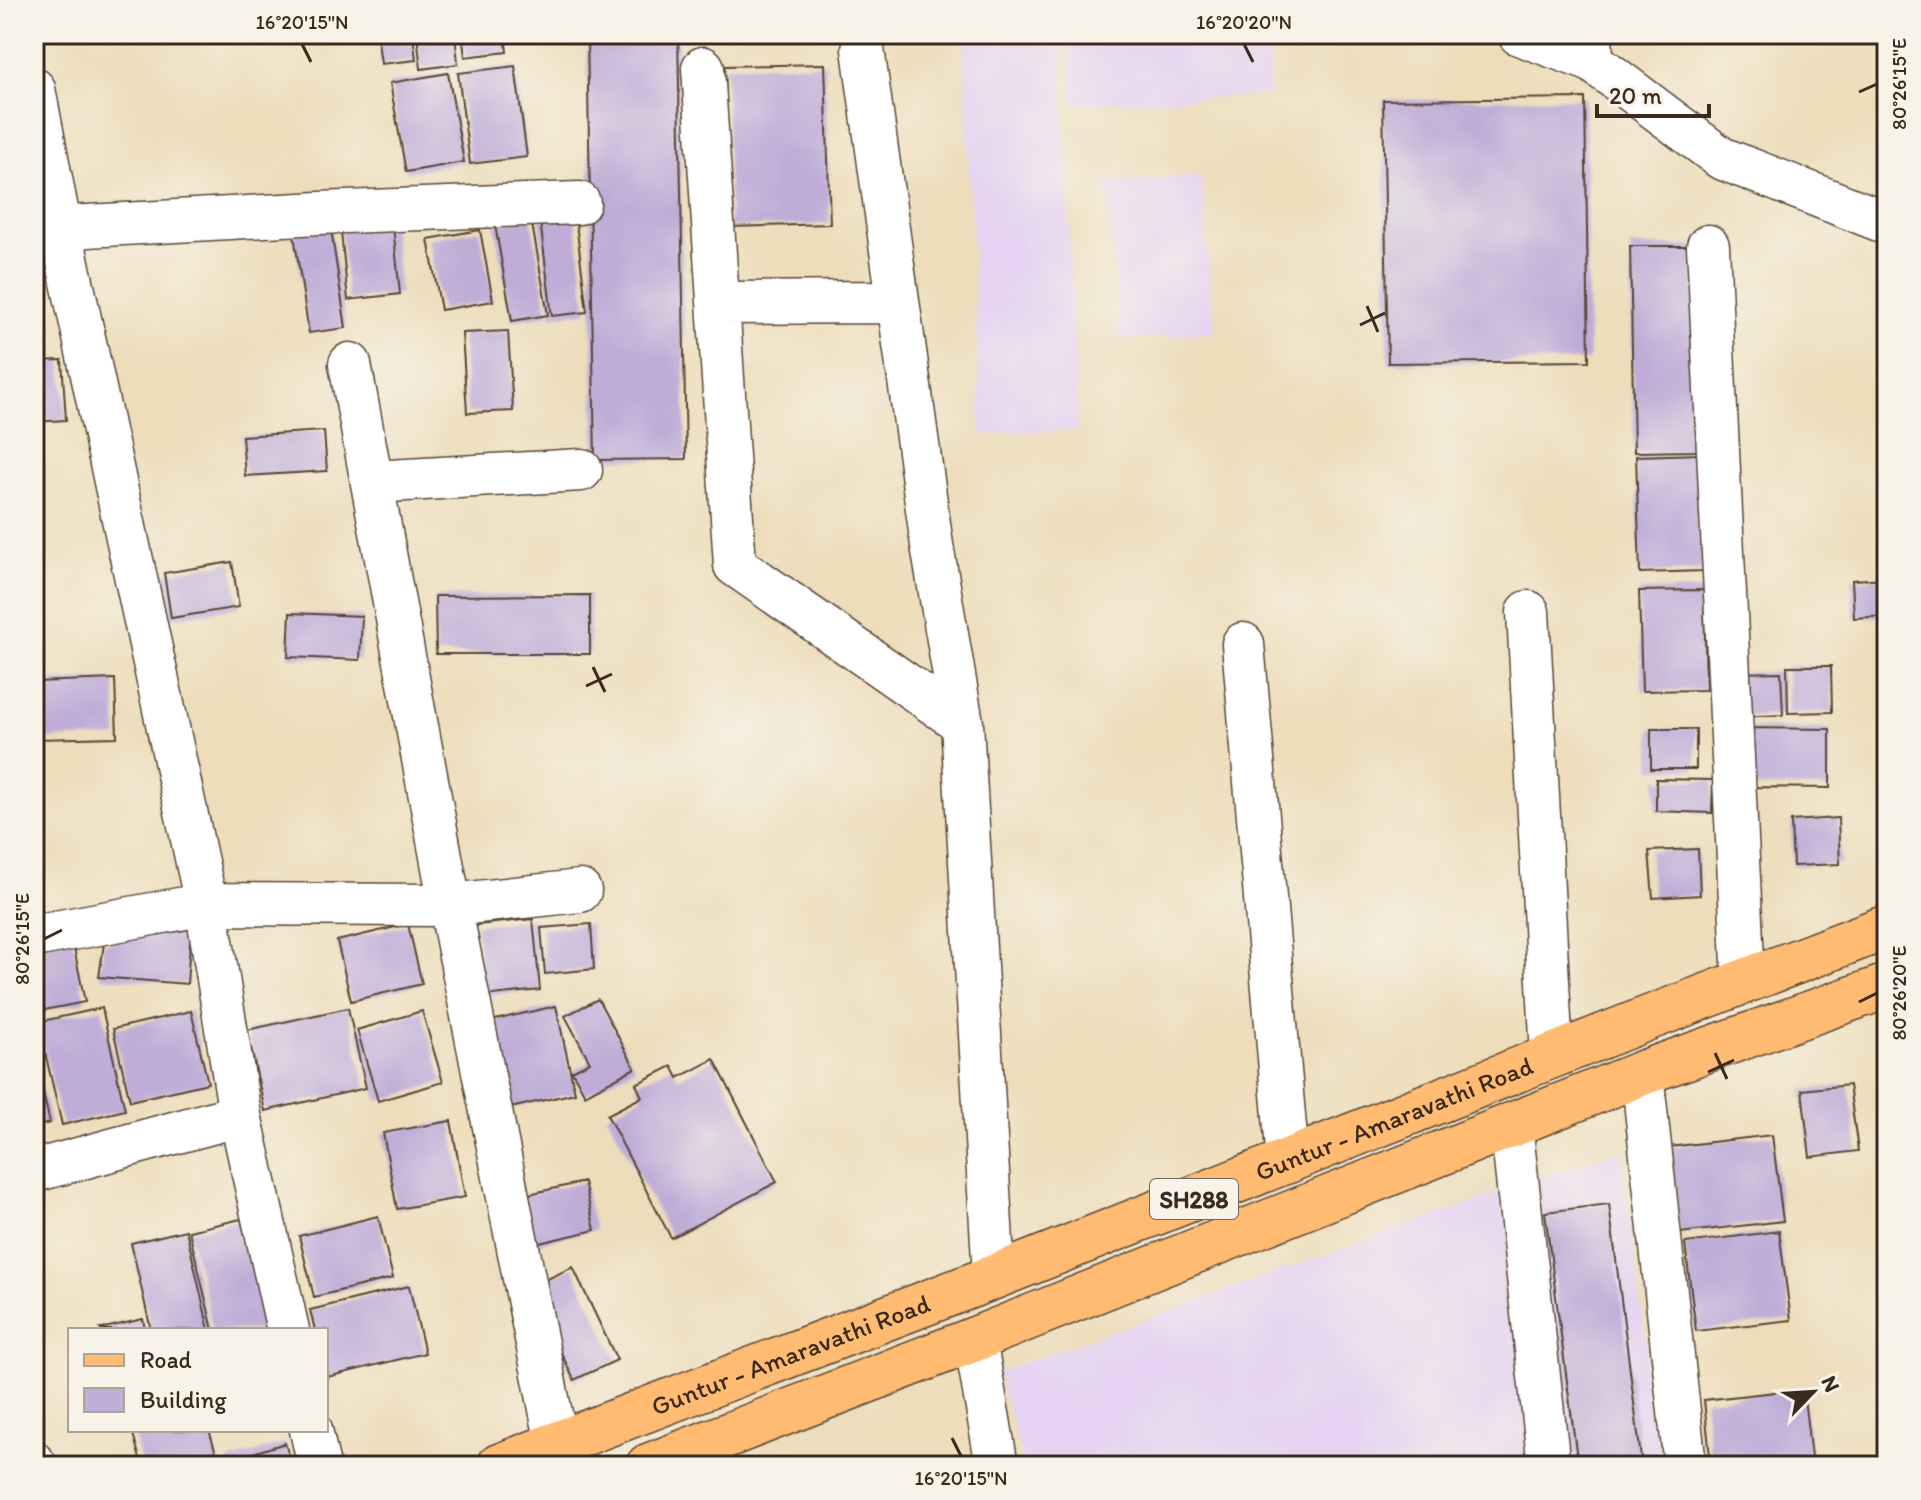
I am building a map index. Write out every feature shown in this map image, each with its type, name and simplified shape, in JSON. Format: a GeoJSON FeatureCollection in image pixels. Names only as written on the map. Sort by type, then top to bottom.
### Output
{"type":"FeatureCollection","features":[{"type":"Feature","properties":{"kind":"main road","name":"Guntur - Amaravathi Road"},"geometry":{"type":"LineString","coordinates":[[499,1466],[994,1277],[1887,927]]}},
{"type":"Feature","properties":{"kind":"main road","name":"Guntur - Amaravathi Road"},"geometry":{"type":"LineString","coordinates":[[648,1466],[1642,1073],[1887,986]]}},
{"type":"Feature","properties":{"kind":"street"},"geometry":{"type":"LineString","coordinates":[[1519,34],[1591,47],[1721,158],[1887,223]]}},
{"type":"Feature","properties":{"kind":"street"},"geometry":{"type":"LineString","coordinates":[[863,49],[932,545],[962,723],[994,1277]]}},
{"type":"Feature","properties":{"kind":"street"},"geometry":{"type":"LineString","coordinates":[[703,68],[735,565],[962,723]]}},
{"type":"Feature","properties":{"kind":"street"},"geometry":{"type":"LineString","coordinates":[[34,89],[47,228],[206,904],[240,1115],[288,1328]]}},
{"type":"Feature","properties":{"kind":"street"},"geometry":{"type":"LineString","coordinates":[[47,228],[579,203]]}},
{"type":"Feature","properties":{"kind":"street"},"geometry":{"type":"LineString","coordinates":[[1708,246],[1744,982]]}},
{"type":"Feature","properties":{"kind":"street"},"geometry":{"type":"LineString","coordinates":[[718,303],[898,302]]}},
{"type":"Feature","properties":{"kind":"street"},"geometry":{"type":"LineString","coordinates":[[350,364],[450,905],[557,1444]]}},
{"type":"Feature","properties":{"kind":"street"},"geometry":{"type":"LineString","coordinates":[[372,482],[581,470]]}},
{"type":"Feature","properties":{"kind":"street"},"geometry":{"type":"LineString","coordinates":[[1528,612],[1552,1056]]}},
{"type":"Feature","properties":{"kind":"street"},"geometry":{"type":"LineString","coordinates":[[1243,644],[1288,1162]]}},
{"type":"Feature","properties":{"kind":"street"},"geometry":{"type":"LineString","coordinates":[[34,936],[206,904],[450,905],[580,891]]}},
{"type":"Feature","properties":{"kind":"street"},"geometry":{"type":"LineString","coordinates":[[1642,1073],[1685,1466]]}},
{"type":"Feature","properties":{"kind":"street"},"geometry":{"type":"LineString","coordinates":[[34,1171],[240,1115]]}},
{"type":"Feature","properties":{"kind":"street"},"geometry":{"type":"LineString","coordinates":[[1511,1124],[1549,1466]]}},
{"type":"Feature","properties":{"kind":"street"},"geometry":{"type":"LineString","coordinates":[[975,1339],[997,1466]]}},
{"type":"Feature","properties":{"kind":"street"},"geometry":{"type":"LineString","coordinates":[[311,1432],[319,1466]]}},
{"type":"Feature","properties":{"kind":"shaded area"},"geometry":{"type":"Polygon","coordinates":[[[963,34],[1061,34],[1078,430],[981,434],[963,34]]]}},
{"type":"Feature","properties":{"kind":"shaded area"},"geometry":{"type":"Polygon","coordinates":[[[1068,34],[1268,34],[1270,95],[1072,104],[1068,34]]]}},
{"type":"Feature","properties":{"kind":"shaded area"},"geometry":{"type":"Polygon","coordinates":[[[1201,175],[1215,332],[1120,340],[1107,183],[1201,175]]]}},
{"type":"Feature","properties":{"kind":"shaded area"},"geometry":{"type":"Polygon","coordinates":[[[1620,1150],[1663,1466],[1024,1466],[998,1372],[1620,1150]]]}},
{"type":"Feature","properties":{"kind":"building"},"geometry":{"type":"Polygon","coordinates":[[[377,34],[413,34],[416,60],[381,64],[377,34]]]}},
{"type":"Feature","properties":{"kind":"building"},"geometry":{"type":"Polygon","coordinates":[[[417,34],[455,34],[458,64],[421,69],[417,34]]]}},
{"type":"Feature","properties":{"kind":"building"},"geometry":{"type":"Polygon","coordinates":[[[462,34],[505,34],[507,52],[465,57],[462,34]]]}},
{"type":"Feature","properties":{"kind":"building"},"geometry":{"type":"Polygon","coordinates":[[[587,34],[678,34],[686,459],[595,460],[587,34]]]}},
{"type":"Feature","properties":{"kind":"building"},"geometry":{"type":"Polygon","coordinates":[[[825,64],[830,224],[730,227],[725,66],[825,64]]]}},
{"type":"Feature","properties":{"kind":"building"},"geometry":{"type":"Polygon","coordinates":[[[515,66],[527,157],[470,164],[458,73],[515,66]]]}},
{"type":"Feature","properties":{"kind":"building"},"geometry":{"type":"Polygon","coordinates":[[[448,73],[464,162],[406,172],[390,83],[448,73]]]}},
{"type":"Feature","properties":{"kind":"building"},"geometry":{"type":"Polygon","coordinates":[[[1585,98],[1589,361],[1388,363],[1383,100],[1585,98]]]}},
{"type":"Feature","properties":{"kind":"building"},"geometry":{"type":"Polygon","coordinates":[[[575,215],[587,312],[552,316],[540,220],[575,215]]]}},
{"type":"Feature","properties":{"kind":"building"},"geometry":{"type":"Polygon","coordinates":[[[531,218],[548,315],[512,321],[495,225],[531,218]]]}},
{"type":"Feature","properties":{"kind":"building"},"geometry":{"type":"Polygon","coordinates":[[[393,226],[400,294],[348,300],[341,232],[393,226]]]}},
{"type":"Feature","properties":{"kind":"building"},"geometry":{"type":"Polygon","coordinates":[[[331,229],[346,328],[309,333],[294,235],[331,229]]]}},
{"type":"Feature","properties":{"kind":"building"},"geometry":{"type":"Polygon","coordinates":[[[480,230],[493,301],[441,310],[428,239],[480,230]]]}},
{"type":"Feature","properties":{"kind":"building"},"geometry":{"type":"Polygon","coordinates":[[[1630,246],[1693,246],[1697,451],[1634,452],[1630,246]]]}},
{"type":"Feature","properties":{"kind":"building"},"geometry":{"type":"Polygon","coordinates":[[[508,331],[513,411],[467,413],[462,333],[508,331]]]}},
{"type":"Feature","properties":{"kind":"building"},"geometry":{"type":"Polygon","coordinates":[[[62,360],[66,420],[34,422],[34,361],[62,360]]]}},
{"type":"Feature","properties":{"kind":"building"},"geometry":{"type":"Polygon","coordinates":[[[324,431],[327,471],[245,476],[242,436],[324,431]]]}},
{"type":"Feature","properties":{"kind":"building"},"geometry":{"type":"Polygon","coordinates":[[[1701,454],[1704,571],[1640,573],[1636,456],[1701,454]]]}},
{"type":"Feature","properties":{"kind":"building"},"geometry":{"type":"Polygon","coordinates":[[[232,562],[239,607],[171,618],[164,573],[232,562]]]}},
{"type":"Feature","properties":{"kind":"building"},"geometry":{"type":"Polygon","coordinates":[[[1887,578],[1887,616],[1854,618],[1852,580],[1887,578]]]}},
{"type":"Feature","properties":{"kind":"building"},"geometry":{"type":"Polygon","coordinates":[[[1704,590],[1706,690],[1642,691],[1639,591],[1704,590]]]}},
{"type":"Feature","properties":{"kind":"building"},"geometry":{"type":"Polygon","coordinates":[[[590,595],[590,654],[436,654],[435,596],[590,595]]]}},
{"type":"Feature","properties":{"kind":"building"},"geometry":{"type":"Polygon","coordinates":[[[290,613],[362,616],[360,660],[288,657],[290,613]]]}},
{"type":"Feature","properties":{"kind":"building"},"geometry":{"type":"Polygon","coordinates":[[[1787,666],[1831,666],[1832,712],[1788,713],[1787,666]]]}},
{"type":"Feature","properties":{"kind":"building"},"geometry":{"type":"Polygon","coordinates":[[[1781,672],[1783,715],[1736,717],[1734,673],[1781,672]]]}},
{"type":"Feature","properties":{"kind":"building"},"geometry":{"type":"Polygon","coordinates":[[[115,679],[117,737],[37,739],[35,682],[115,679]]]}},
{"type":"Feature","properties":{"kind":"building"},"geometry":{"type":"Polygon","coordinates":[[[1740,728],[1830,729],[1830,788],[1739,787],[1740,728]]]}},
{"type":"Feature","properties":{"kind":"building"},"geometry":{"type":"Polygon","coordinates":[[[1651,729],[1696,729],[1696,769],[1651,769],[1651,729]]]}},
{"type":"Feature","properties":{"kind":"building"},"geometry":{"type":"Polygon","coordinates":[[[1656,779],[1713,780],[1712,813],[1656,811],[1656,779]]]}},
{"type":"Feature","properties":{"kind":"building"},"geometry":{"type":"Polygon","coordinates":[[[1838,818],[1840,864],[1793,866],[1791,821],[1838,818]]]}},
{"type":"Feature","properties":{"kind":"building"},"geometry":{"type":"Polygon","coordinates":[[[1698,849],[1700,895],[1653,898],[1649,851],[1698,849]]]}},
{"type":"Feature","properties":{"kind":"building"},"geometry":{"type":"Polygon","coordinates":[[[533,919],[540,990],[483,996],[476,925],[533,919]]]}},
{"type":"Feature","properties":{"kind":"building"},"geometry":{"type":"Polygon","coordinates":[[[408,924],[422,984],[351,1001],[337,941],[408,924]]]}},
{"type":"Feature","properties":{"kind":"building"},"geometry":{"type":"Polygon","coordinates":[[[591,924],[594,969],[545,974],[541,928],[591,924]]]}},
{"type":"Feature","properties":{"kind":"building"},"geometry":{"type":"Polygon","coordinates":[[[191,929],[187,984],[99,977],[104,943],[191,929]]]}},
{"type":"Feature","properties":{"kind":"building"},"geometry":{"type":"Polygon","coordinates":[[[72,938],[85,1002],[34,1012],[34,946],[72,938]]]}},
{"type":"Feature","properties":{"kind":"building"},"geometry":{"type":"Polygon","coordinates":[[[598,999],[635,1068],[585,1095],[572,1071],[590,1062],[565,1016],[598,999]]]}},
{"type":"Feature","properties":{"kind":"building"},"geometry":{"type":"Polygon","coordinates":[[[556,1006],[575,1093],[502,1110],[482,1023],[556,1006]]]}},
{"type":"Feature","properties":{"kind":"building"},"geometry":{"type":"Polygon","coordinates":[[[102,1008],[125,1110],[62,1125],[38,1022],[102,1008]]]}},
{"type":"Feature","properties":{"kind":"building"},"geometry":{"type":"Polygon","coordinates":[[[348,1008],[366,1088],[265,1111],[247,1030],[348,1008]]]}},
{"type":"Feature","properties":{"kind":"building"},"geometry":{"type":"Polygon","coordinates":[[[191,1011],[208,1083],[130,1101],[113,1029],[191,1011]]]}},
{"type":"Feature","properties":{"kind":"building"},"geometry":{"type":"Polygon","coordinates":[[[422,1011],[443,1082],[378,1101],[357,1030],[422,1011]]]}},
{"type":"Feature","properties":{"kind":"building"},"geometry":{"type":"Polygon","coordinates":[[[34,1054],[50,1123],[34,1127],[34,1054]]]}},
{"type":"Feature","properties":{"kind":"building"},"geometry":{"type":"Polygon","coordinates":[[[714,1059],[777,1182],[671,1238],[607,1115],[642,1097],[636,1084],[672,1066],[678,1078],[714,1059]]]}},
{"type":"Feature","properties":{"kind":"building"},"geometry":{"type":"Polygon","coordinates":[[[1849,1085],[1858,1151],[1810,1157],[1802,1090],[1849,1085]]]}},
{"type":"Feature","properties":{"kind":"building"},"geometry":{"type":"Polygon","coordinates":[[[451,1121],[465,1197],[397,1209],[383,1133],[451,1121]]]}},
{"type":"Feature","properties":{"kind":"building"},"geometry":{"type":"Polygon","coordinates":[[[1772,1135],[1783,1221],[1680,1233],[1669,1147],[1772,1135]]]}},
{"type":"Feature","properties":{"kind":"building"},"geometry":{"type":"Polygon","coordinates":[[[584,1182],[595,1230],[535,1244],[524,1195],[584,1182]]]}},
{"type":"Feature","properties":{"kind":"building"},"geometry":{"type":"Polygon","coordinates":[[[1609,1204],[1642,1466],[1578,1466],[1545,1212],[1609,1204]]]}},
{"type":"Feature","properties":{"kind":"building"},"geometry":{"type":"Polygon","coordinates":[[[378,1216],[393,1278],[314,1297],[299,1236],[378,1216]]]}},
{"type":"Feature","properties":{"kind":"building"},"geometry":{"type":"Polygon","coordinates":[[[241,1219],[268,1328],[213,1328],[189,1231],[241,1219]]]}},
{"type":"Feature","properties":{"kind":"building"},"geometry":{"type":"Polygon","coordinates":[[[186,1230],[209,1328],[151,1328],[131,1243],[186,1230]]]}},
{"type":"Feature","properties":{"kind":"building"},"geometry":{"type":"Polygon","coordinates":[[[1779,1231],[1791,1320],[1696,1331],[1685,1243],[1779,1231]]]}},
{"type":"Feature","properties":{"kind":"building"},"geometry":{"type":"Polygon","coordinates":[[[573,1267],[617,1360],[574,1380],[530,1287],[573,1267]]]}},
{"type":"Feature","properties":{"kind":"building"},"geometry":{"type":"Polygon","coordinates":[[[409,1286],[425,1353],[328,1377],[328,1328],[314,1328],[310,1310],[409,1286]]]}},
{"type":"Feature","properties":{"kind":"building"},"geometry":{"type":"Polygon","coordinates":[[[143,1319],[145,1328],[104,1328],[143,1319]]]}},
{"type":"Feature","properties":{"kind":"building"},"geometry":{"type":"Polygon","coordinates":[[[1803,1389],[1812,1466],[1711,1466],[1704,1400],[1803,1389]]]}},
{"type":"Feature","properties":{"kind":"building"},"geometry":{"type":"Polygon","coordinates":[[[133,1432],[210,1432],[220,1466],[142,1466],[133,1432]]]}},
{"type":"Feature","properties":{"kind":"building"},"geometry":{"type":"Polygon","coordinates":[[[285,1443],[292,1466],[228,1466],[227,1461],[285,1443]]]}}]}
